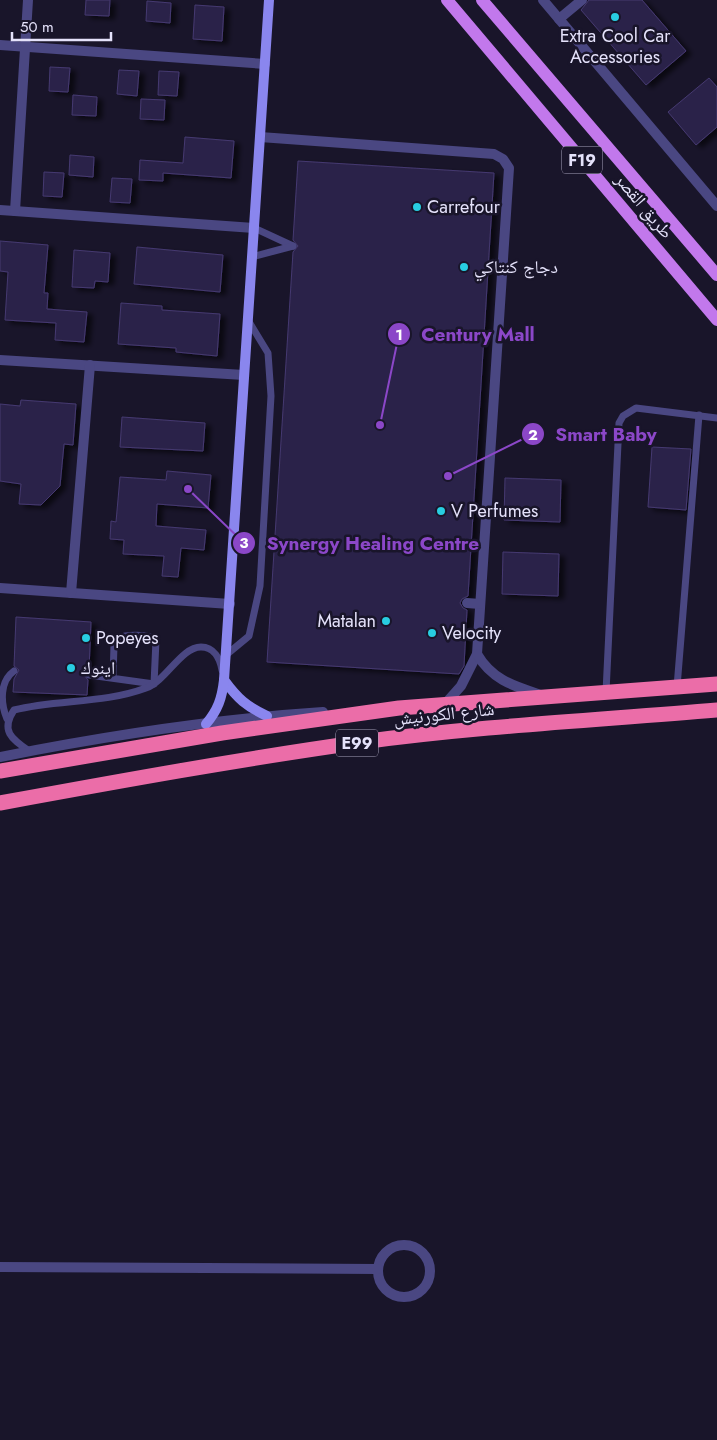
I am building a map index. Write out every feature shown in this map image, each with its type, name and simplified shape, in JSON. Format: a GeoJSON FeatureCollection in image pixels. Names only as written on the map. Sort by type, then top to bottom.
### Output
{"type":"FeatureCollection","features":[{"type":"Feature","properties":{"kind":"highway","name":"شارع الكورنيش"},"geometry":{"type":"LineString","coordinates":[[0,771],[222,733],[399,708],[717,684]]}},
{"type":"Feature","properties":{"kind":"highway","name":"شارع الكورنيش"},"geometry":{"type":"LineString","coordinates":[[0,803],[191,768],[363,742],[500,727],[717,710]]}},
{"type":"Feature","properties":{"kind":"main road","name":"طريق القصر"},"geometry":{"type":"LineString","coordinates":[[447,0],[717,320]]}},
{"type":"Feature","properties":{"kind":"main road","name":"طريق القصر"},"geometry":{"type":"LineString","coordinates":[[482,0],[717,275]]}},
{"type":"Feature","properties":{"kind":"street"},"geometry":{"type":"LineString","coordinates":[[15,211],[28,0]]}},
{"type":"Feature","properties":{"kind":"street"},"geometry":{"type":"LineString","coordinates":[[206,724],[216,712],[222,698],[224,680],[269,0]]}},
{"type":"Feature","properties":{"kind":"street"},"geometry":{"type":"LineString","coordinates":[[543,0],[717,206]]}},
{"type":"Feature","properties":{"kind":"street"},"geometry":{"type":"LineString","coordinates":[[559,19],[582,0]]}},
{"type":"Feature","properties":{"kind":"street"},"geometry":{"type":"LineString","coordinates":[[0,45],[265,64]]}},
{"type":"Feature","properties":{"kind":"street"},"geometry":{"type":"LineString","coordinates":[[260,137],[494,154],[503,159],[509,168],[477,654],[461,686],[445,704]]}},
{"type":"Feature","properties":{"kind":"street"},"geometry":{"type":"LineString","coordinates":[[0,210],[254,228]]}},
{"type":"Feature","properties":{"kind":"street"},"geometry":{"type":"LineString","coordinates":[[0,360],[244,375]]}},
{"type":"Feature","properties":{"kind":"street"},"geometry":{"type":"LineString","coordinates":[[71,593],[90,365]]}},
{"type":"Feature","properties":{"kind":"street"},"geometry":{"type":"LineString","coordinates":[[0,588],[230,604]]}},
{"type":"Feature","properties":{"kind":"street"},"geometry":{"type":"LineString","coordinates":[[468,603],[480,604]]}},
{"type":"Feature","properties":{"kind":"street"},"geometry":{"type":"LineString","coordinates":[[477,654],[486,668],[499,680],[546,696]]}},
{"type":"Feature","properties":{"kind":"street"},"geometry":{"type":"LineString","coordinates":[[224,680],[235,695],[248,707],[267,716]]}},
{"type":"Feature","properties":{"kind":"street"},"geometry":{"type":"LineString","coordinates":[[0,757],[29,751],[267,716],[399,708]]}},
{"type":"Feature","properties":{"kind":"street"},"geometry":{"type":"LineString","coordinates":[[406,1244],[416,1248],[425,1255],[430,1265],[430,1276],[425,1287],[417,1294],[406,1297],[395,1296],[386,1290],[379,1280],[378,1269],[380,1260],[386,1251],[395,1246],[406,1244]]}},
{"type":"Feature","properties":{"kind":"street"},"geometry":{"type":"LineString","coordinates":[[0,1267],[378,1269]]}},
{"type":"Feature","properties":{"kind":"lane"},"geometry":{"type":"LineString","coordinates":[[252,257],[293,246],[254,228]]}},
{"type":"Feature","properties":{"kind":"lane"},"geometry":{"type":"LineString","coordinates":[[226,656],[249,636],[260,586],[271,396],[268,353],[248,320]]}},
{"type":"Feature","properties":{"kind":"lane"},"geometry":{"type":"LineString","coordinates":[[606,692],[619,423],[623,416],[636,408],[717,418]]}},
{"type":"Feature","properties":{"kind":"lane"},"geometry":{"type":"LineString","coordinates":[[678,687],[699,415]]}},
{"type":"Feature","properties":{"kind":"lane"},"geometry":{"type":"LineString","coordinates":[[114,678],[114,645],[118,638],[126,635],[152,637],[157,642],[154,684]]}},
{"type":"Feature","properties":{"kind":"lane"},"geometry":{"type":"LineString","coordinates":[[29,751],[11,738],[6,729],[8,718],[14,710],[104,699],[154,684],[178,661],[198,647],[208,648],[216,654],[224,680]]}},
{"type":"Feature","properties":{"kind":"lane"},"geometry":{"type":"LineString","coordinates":[[8,718],[1,704],[0,689],[5,677],[14,671]]}},
{"type":"Feature","properties":{"kind":"lane"},"geometry":{"type":"LineString","coordinates":[[89,675],[154,684]]}},
{"type":"Feature","properties":{"kind":"building"},"geometry":{"type":"Polygon","coordinates":[[[86,0],[110,0],[109,16],[85,15],[86,0]]]}},
{"type":"Feature","properties":{"kind":"building"},"geometry":{"type":"Polygon","coordinates":[[[589,0],[642,0],[686,51],[646,85],[581,10],[589,0]]]}},
{"type":"Feature","properties":{"kind":"building"},"geometry":{"type":"Polygon","coordinates":[[[147,1],[171,3],[170,23],[146,21],[147,1]]]}},
{"type":"Feature","properties":{"kind":"building"},"geometry":{"type":"Polygon","coordinates":[[[195,5],[224,7],[222,41],[193,39],[195,5]]]}},
{"type":"Feature","properties":{"kind":"building"},"geometry":{"type":"Polygon","coordinates":[[[50,67],[70,68],[68,92],[49,91],[50,67]]]}},
{"type":"Feature","properties":{"kind":"building"},"geometry":{"type":"Polygon","coordinates":[[[119,70],[139,71],[137,96],[117,94],[119,70]]]}},
{"type":"Feature","properties":{"kind":"building"},"geometry":{"type":"Polygon","coordinates":[[[159,71],[179,72],[177,96],[158,95],[159,71]]]}},
{"type":"Feature","properties":{"kind":"building"},"geometry":{"type":"Polygon","coordinates":[[[709,78],[717,87],[717,127],[696,145],[668,112],[709,78]]]}},
{"type":"Feature","properties":{"kind":"building"},"geometry":{"type":"Polygon","coordinates":[[[73,95],[97,97],[96,116],[72,115],[73,95]]]}},
{"type":"Feature","properties":{"kind":"building"},"geometry":{"type":"Polygon","coordinates":[[[141,99],[165,100],[164,120],[140,119],[141,99]]]}},
{"type":"Feature","properties":{"kind":"building"},"geometry":{"type":"Polygon","coordinates":[[[185,137],[234,141],[231,178],[163,173],[163,181],[139,180],[140,160],[183,163],[185,137]]]}},
{"type":"Feature","properties":{"kind":"building"},"geometry":{"type":"Polygon","coordinates":[[[70,155],[94,157],[93,177],[69,175],[70,155]]]}},
{"type":"Feature","properties":{"kind":"building"},"geometry":{"type":"Polygon","coordinates":[[[298,161],[494,173],[468,596],[462,599],[460,603],[467,610],[464,666],[459,674],[267,662],[293,252],[298,246],[293,240],[298,161]]]}},
{"type":"Feature","properties":{"kind":"building"},"geometry":{"type":"Polygon","coordinates":[[[44,172],[64,173],[62,197],[43,196],[44,172]]]}},
{"type":"Feature","properties":{"kind":"building"},"geometry":{"type":"Polygon","coordinates":[[[112,178],[132,179],[130,203],[110,202],[112,178]]]}},
{"type":"Feature","properties":{"kind":"building"},"geometry":{"type":"Polygon","coordinates":[[[0,241],[48,245],[44,293],[48,293],[47,309],[87,312],[84,342],[55,340],[56,323],[5,320],[8,272],[0,271],[0,241]]]}},
{"type":"Feature","properties":{"kind":"building"},"geometry":{"type":"Polygon","coordinates":[[[137,247],[223,255],[220,292],[134,284],[137,247]]]}},
{"type":"Feature","properties":{"kind":"building"},"geometry":{"type":"Polygon","coordinates":[[[74,250],[110,253],[108,282],[95,281],[94,288],[72,287],[74,250]]]}},
{"type":"Feature","properties":{"kind":"building"},"geometry":{"type":"Polygon","coordinates":[[[121,303],[162,306],[162,310],[220,314],[217,356],[176,352],[176,348],[118,344],[121,303]]]}},
{"type":"Feature","properties":{"kind":"building"},"geometry":{"type":"Polygon","coordinates":[[[21,400],[76,404],[73,445],[64,444],[60,486],[41,505],[19,504],[21,484],[0,481],[0,404],[20,406],[21,400]]]}},
{"type":"Feature","properties":{"kind":"building"},"geometry":{"type":"Polygon","coordinates":[[[122,417],[205,423],[203,451],[120,447],[122,417]]]}},
{"type":"Feature","properties":{"kind":"building"},"geometry":{"type":"Polygon","coordinates":[[[652,447],[691,449],[686,510],[648,507],[652,447]]]}},
{"type":"Feature","properties":{"kind":"building"},"geometry":{"type":"Polygon","coordinates":[[[167,471],[211,475],[208,508],[157,504],[156,526],[206,530],[204,550],[181,548],[178,577],[162,576],[164,556],[123,554],[124,540],[110,539],[111,521],[116,522],[120,477],[166,480],[167,471]]]}},
{"type":"Feature","properties":{"kind":"building"},"geometry":{"type":"Polygon","coordinates":[[[505,478],[561,480],[560,522],[504,520],[505,478]]]}},
{"type":"Feature","properties":{"kind":"building"},"geometry":{"type":"Polygon","coordinates":[[[503,552],[559,554],[558,596],[502,594],[503,552]]]}},
{"type":"Feature","properties":{"kind":"building"},"geometry":{"type":"Polygon","coordinates":[[[16,617],[91,622],[89,670],[84,675],[88,680],[87,695],[13,692],[14,679],[19,670],[14,666],[16,617]]]}},
{"type":"Feature","properties":{"kind":"place","name":"Extra Cool Car Accessories"},"geometry":{"type":"Point","coordinates":[615,17]}},
{"type":"Feature","properties":{"kind":"place","name":"Carrefour"},"geometry":{"type":"Point","coordinates":[417,207]}},
{"type":"Feature","properties":{"kind":"place","name":"دجاج كنتاكي"},"geometry":{"type":"Point","coordinates":[464,267]}},
{"type":"Feature","properties":{"kind":"place","name":"Century Mall"},"geometry":{"type":"Point","coordinates":[380,425]}},
{"type":"Feature","properties":{"kind":"place","name":"Smart Baby"},"geometry":{"type":"Point","coordinates":[448,476]}},
{"type":"Feature","properties":{"kind":"place","name":"Synergy Healing Centre"},"geometry":{"type":"Point","coordinates":[188,489]}},
{"type":"Feature","properties":{"kind":"place","name":"V Perfumes"},"geometry":{"type":"Point","coordinates":[441,511]}},
{"type":"Feature","properties":{"kind":"place","name":"Matalan"},"geometry":{"type":"Point","coordinates":[386,621]}},
{"type":"Feature","properties":{"kind":"place","name":"Velocity"},"geometry":{"type":"Point","coordinates":[432,633]}},
{"type":"Feature","properties":{"kind":"place","name":"Popeyes"},"geometry":{"type":"Point","coordinates":[86,638]}},
{"type":"Feature","properties":{"kind":"place","name":"اينوك"},"geometry":{"type":"Point","coordinates":[71,668]}}]}
